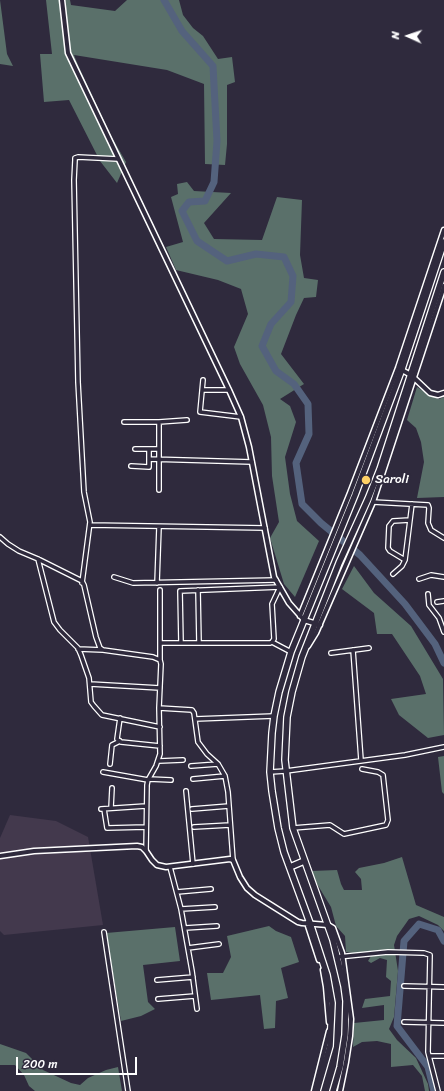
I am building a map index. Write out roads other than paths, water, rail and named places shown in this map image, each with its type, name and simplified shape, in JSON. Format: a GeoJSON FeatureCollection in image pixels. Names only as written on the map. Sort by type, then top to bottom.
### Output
{"type":"FeatureCollection","features":[{"type":"Feature","properties":{"kind":"highway"},"geometry":{"type":"LineString","coordinates":[[317,1091],[330,1046],[332,1003],[327,975],[278,828],[270,772],[274,716],[279,692],[302,618],[328,555],[400,368],[444,242]]}},
{"type":"Feature","properties":{"kind":"highway"},"geometry":{"type":"LineString","coordinates":[[333,1091],[340,1067],[345,1035],[346,1001],[340,957],[293,828],[286,772],[285,742],[287,717],[292,692],[302,657],[355,535],[380,469],[413,377],[444,272]]}},
{"type":"Feature","properties":{"kind":"highway"},"geometry":{"type":"LineString","coordinates":[[290,867],[304,861]]}},
{"type":"Feature","properties":{"kind":"street"},"geometry":{"type":"LineString","coordinates":[[62,0],[68,53],[241,417],[252,462],[274,577],[289,603],[302,618],[317,624]]}},
{"type":"Feature","properties":{"kind":"street"},"geometry":{"type":"LineString","coordinates":[[103,650],[100,648],[96,637],[81,581],[90,525],[90,516],[84,492],[78,382],[74,180],[75,158],[118,159]]}},
{"type":"Feature","properties":{"kind":"street"},"geometry":{"type":"LineString","coordinates":[[444,230],[400,368],[413,377],[430,393],[438,395],[444,393]]}},
{"type":"Feature","properties":{"kind":"street"},"geometry":{"type":"LineString","coordinates":[[355,535],[373,502],[444,286]]}},
{"type":"Feature","properties":{"kind":"street"},"geometry":{"type":"LineString","coordinates":[[203,380],[200,412],[241,417]]}},
{"type":"Feature","properties":{"kind":"street"},"geometry":{"type":"LineString","coordinates":[[202,390],[229,390]]}},
{"type":"Feature","properties":{"kind":"street"},"geometry":{"type":"LineString","coordinates":[[124,422],[187,420]]}},
{"type":"Feature","properties":{"kind":"street"},"geometry":{"type":"LineString","coordinates":[[159,422],[159,490]]}},
{"type":"Feature","properties":{"kind":"street"},"geometry":{"type":"LineString","coordinates":[[135,449],[159,449]]}},
{"type":"Feature","properties":{"kind":"street"},"geometry":{"type":"LineString","coordinates":[[131,466],[149,467],[149,449]]}},
{"type":"Feature","properties":{"kind":"street"},"geometry":{"type":"LineString","coordinates":[[149,459],[252,462]]}},
{"type":"Feature","properties":{"kind":"street"},"geometry":{"type":"LineString","coordinates":[[373,502],[428,505],[428,523],[431,530],[444,538]]}},
{"type":"Feature","properties":{"kind":"street"},"geometry":{"type":"LineString","coordinates":[[393,574],[402,566],[405,560],[410,520],[414,504]]}},
{"type":"Feature","properties":{"kind":"street"},"geometry":{"type":"LineString","coordinates":[[405,560],[390,551],[388,548],[389,526],[393,521],[410,520]]}},
{"type":"Feature","properties":{"kind":"street"},"geometry":{"type":"LineString","coordinates":[[90,525],[265,528]]}},
{"type":"Feature","properties":{"kind":"street"},"geometry":{"type":"LineString","coordinates":[[157,583],[159,527]]}},
{"type":"Feature","properties":{"kind":"street"},"geometry":{"type":"LineString","coordinates":[[0,537],[19,551],[81,581]]}},
{"type":"Feature","properties":{"kind":"street"},"geometry":{"type":"LineString","coordinates":[[38,559],[54,622],[82,655],[94,706],[102,715],[160,728]]}},
{"type":"Feature","properties":{"kind":"street"},"geometry":{"type":"LineString","coordinates":[[420,579],[431,575],[444,576]]}},
{"type":"Feature","properties":{"kind":"street"},"geometry":{"type":"LineString","coordinates":[[114,577],[132,583],[276,580]]}},
{"type":"Feature","properties":{"kind":"street"},"geometry":{"type":"LineString","coordinates":[[181,643],[180,591],[280,587]]}},
{"type":"Feature","properties":{"kind":"street"},"geometry":{"type":"LineString","coordinates":[[272,642],[274,640],[272,604],[280,587]]}},
{"type":"Feature","properties":{"kind":"street"},"geometry":{"type":"LineString","coordinates":[[146,851],[147,785],[148,780],[159,760],[160,754],[160,590]]}},
{"type":"Feature","properties":{"kind":"street"},"geometry":{"type":"LineString","coordinates":[[198,590],[199,643]]}},
{"type":"Feature","properties":{"kind":"street"},"geometry":{"type":"LineString","coordinates":[[428,594],[428,604],[439,618],[444,632]]}},
{"type":"Feature","properties":{"kind":"street"},"geometry":{"type":"LineString","coordinates":[[437,602],[444,601]]}},
{"type":"Feature","properties":{"kind":"street"},"geometry":{"type":"LineString","coordinates":[[160,643],[272,642],[291,652]]}},
{"type":"Feature","properties":{"kind":"street"},"geometry":{"type":"LineString","coordinates":[[331,653],[369,648]]}},
{"type":"Feature","properties":{"kind":"street"},"geometry":{"type":"LineString","coordinates":[[78,649],[103,650],[153,657],[160,660]]}},
{"type":"Feature","properties":{"kind":"street"},"geometry":{"type":"LineString","coordinates":[[353,650],[362,760]]}},
{"type":"Feature","properties":{"kind":"street"},"geometry":{"type":"LineString","coordinates":[[90,684],[160,688]]}},
{"type":"Feature","properties":{"kind":"street"},"geometry":{"type":"LineString","coordinates":[[159,708],[189,709],[194,713],[198,742],[206,754],[218,764],[225,776],[233,860],[240,877],[247,888],[292,919],[302,923],[328,925]]}},
{"type":"Feature","properties":{"kind":"street"},"geometry":{"type":"LineString","coordinates":[[195,719],[274,716]]}},
{"type":"Feature","properties":{"kind":"street"},"geometry":{"type":"LineString","coordinates":[[120,718],[117,739],[120,741]]}},
{"type":"Feature","properties":{"kind":"street"},"geometry":{"type":"LineString","coordinates":[[110,764],[112,745],[120,741],[160,746]]}},
{"type":"Feature","properties":{"kind":"street"},"geometry":{"type":"LineString","coordinates":[[270,772],[286,772],[442,748]]}},
{"type":"Feature","properties":{"kind":"street"},"geometry":{"type":"LineString","coordinates":[[159,760],[183,760]]}},
{"type":"Feature","properties":{"kind":"street"},"geometry":{"type":"LineString","coordinates":[[191,766],[218,764]]}},
{"type":"Feature","properties":{"kind":"street"},"geometry":{"type":"LineString","coordinates":[[293,828],[330,825],[344,834],[386,825],[388,820],[383,776],[378,772],[362,769]]}},
{"type":"Feature","properties":{"kind":"street"},"geometry":{"type":"LineString","coordinates":[[104,772],[148,780],[171,780]]}},
{"type":"Feature","properties":{"kind":"street"},"geometry":{"type":"LineString","coordinates":[[193,779],[225,776]]}},
{"type":"Feature","properties":{"kind":"street"},"geometry":{"type":"LineString","coordinates":[[111,808],[112,788]]}},
{"type":"Feature","properties":{"kind":"street"},"geometry":{"type":"LineString","coordinates":[[186,791],[193,864]]}},
{"type":"Feature","properties":{"kind":"street"},"geometry":{"type":"LineString","coordinates":[[146,806],[102,809],[108,828],[146,827]]}},
{"type":"Feature","properties":{"kind":"street"},"geometry":{"type":"LineString","coordinates":[[192,808],[229,806]]}},
{"type":"Feature","properties":{"kind":"street"},"geometry":{"type":"LineString","coordinates":[[194,827],[230,824]]}},
{"type":"Feature","properties":{"kind":"street"},"geometry":{"type":"LineString","coordinates":[[0,856],[34,851],[137,846],[142,847],[157,865],[166,867],[227,859],[233,860]]}},
{"type":"Feature","properties":{"kind":"street"},"geometry":{"type":"LineString","coordinates":[[170,867],[185,928],[193,977],[196,1009]]}},
{"type":"Feature","properties":{"kind":"street"},"geometry":{"type":"LineString","coordinates":[[177,892],[211,889]]}},
{"type":"Feature","properties":{"kind":"street"},"geometry":{"type":"LineString","coordinates":[[181,909],[215,907]]}},
{"type":"Feature","properties":{"kind":"street"},"geometry":{"type":"LineString","coordinates":[[309,923],[323,972],[328,1006],[329,1030],[314,1091]]}},
{"type":"Feature","properties":{"kind":"street"},"geometry":{"type":"LineString","coordinates":[[185,928],[217,926]]}},
{"type":"Feature","properties":{"kind":"street"},"geometry":{"type":"LineString","coordinates":[[104,932],[128,1091]]}},
{"type":"Feature","properties":{"kind":"street"},"geometry":{"type":"LineString","coordinates":[[188,948],[219,944]]}},
{"type":"Feature","properties":{"kind":"street"},"geometry":{"type":"LineString","coordinates":[[340,1091],[350,1036],[351,1019],[340,957],[388,952],[424,953],[430,955],[429,1056],[438,1091]]}},
{"type":"Feature","properties":{"kind":"street"},"geometry":{"type":"LineString","coordinates":[[157,980],[193,977]]}},
{"type":"Feature","properties":{"kind":"street"},"geometry":{"type":"LineString","coordinates":[[404,986],[444,987]]}},
{"type":"Feature","properties":{"kind":"street"},"geometry":{"type":"LineString","coordinates":[[158,999],[195,996]]}},
{"type":"Feature","properties":{"kind":"street"},"geometry":{"type":"LineString","coordinates":[[404,1022],[444,1023]]}},
{"type":"Feature","properties":{"kind":"street"},"geometry":{"type":"LineString","coordinates":[[429,1056],[444,1056]]}},
{"type":"Feature","properties":{"kind":"waterway"},"geometry":{"type":"LineString","coordinates":[[164,0],[182,31],[213,66],[217,141],[214,182],[205,201],[189,202],[182,211],[197,241],[227,261],[256,254],[284,257],[293,276],[291,302],[271,324],[262,346],[276,371],[294,384],[308,404],[309,434],[296,463],[302,504],[321,523],[360,555],[405,604],[435,644],[444,663]]}},
{"type":"Feature","properties":{"kind":"waterway"},"geometry":{"type":"LineString","coordinates":[[434,1091],[428,1067],[397,1026],[404,941],[419,924],[438,930],[444,941]]}},
{"type":"Feature","properties":{"kind":"place","name":"Saroli"},"geometry":{"type":"Point","coordinates":[366,480]}}]}
